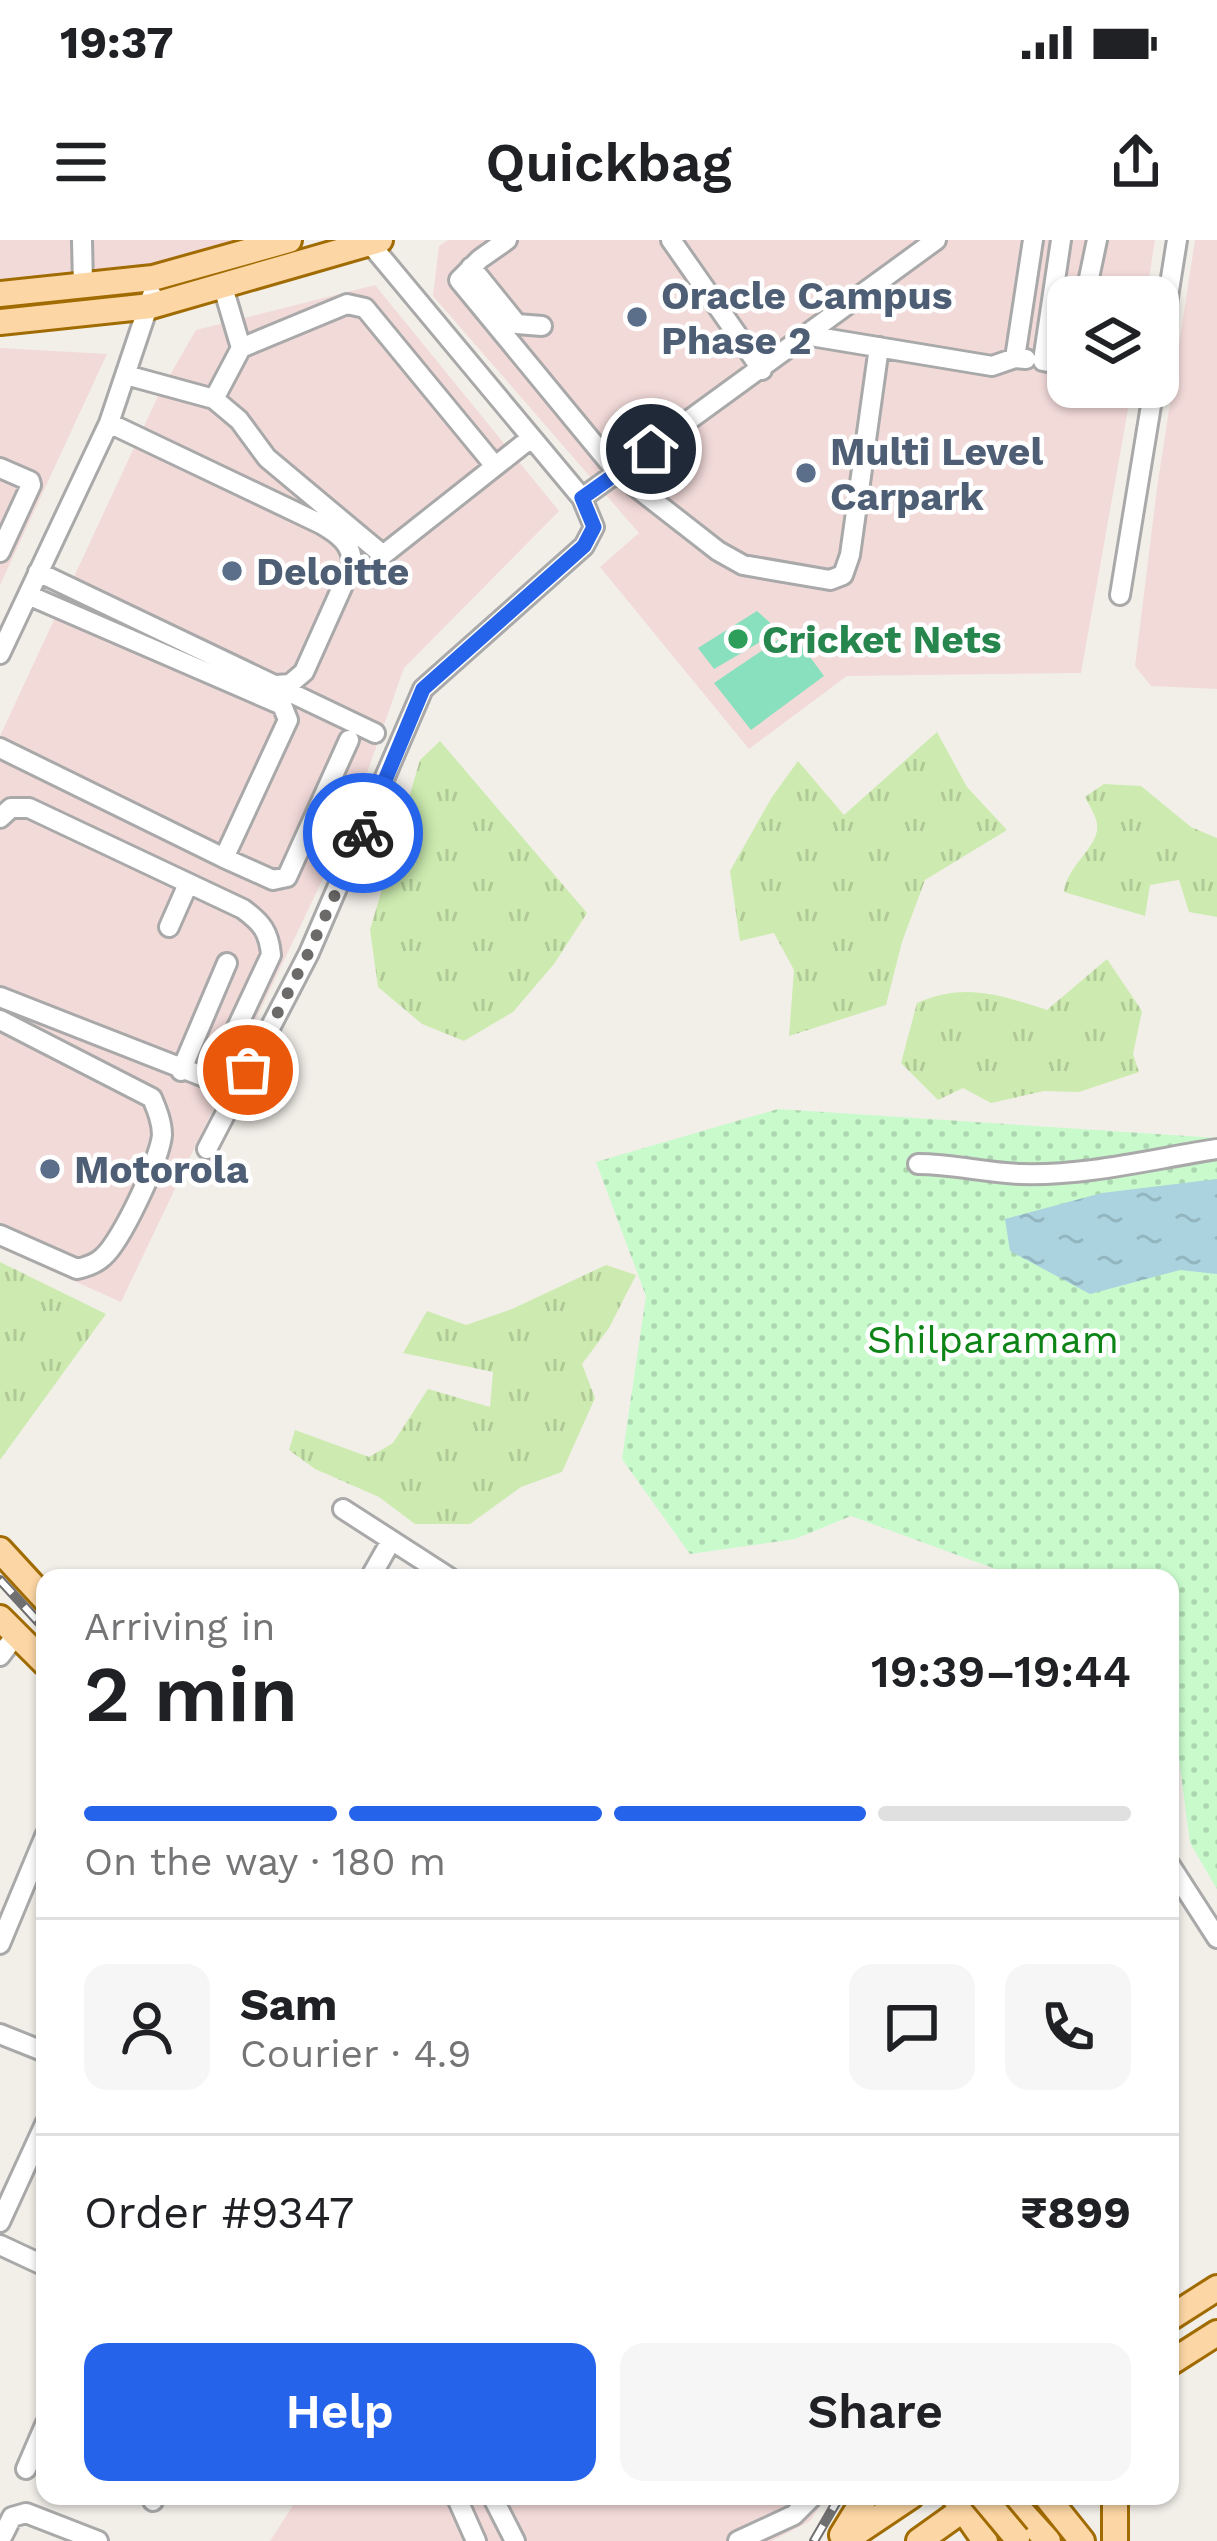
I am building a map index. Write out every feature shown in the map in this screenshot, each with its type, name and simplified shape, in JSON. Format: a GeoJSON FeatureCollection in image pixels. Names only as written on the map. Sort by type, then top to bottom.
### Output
{"type":"FeatureCollection","features":[{"type":"Feature","properties":{"kind":"main road"},"geometry":{"type":"LineString","coordinates":[[0,294],[153,278],[289,240]]}},
{"type":"Feature","properties":{"kind":"main road"},"geometry":{"type":"LineString","coordinates":[[0,322],[151,306],[372,242]]}},
{"type":"Feature","properties":{"kind":"main road"},"geometry":{"type":"LineString","coordinates":[[0,1550],[36,1589]]}},
{"type":"Feature","properties":{"kind":"main road"},"geometry":{"type":"LineString","coordinates":[[8,1627],[36,1654]]}},
{"type":"Feature","properties":{"kind":"main road"},"geometry":{"type":"LineString","coordinates":[[1179,2312],[1217,2288]]}},
{"type":"Feature","properties":{"kind":"main road"},"geometry":{"type":"LineString","coordinates":[[1179,2358],[1217,2333]]}},
{"type":"Feature","properties":{"kind":"main road"},"geometry":{"type":"LineString","coordinates":[[840,2541],[861,2505]]}},
{"type":"Feature","properties":{"kind":"main road"},"geometry":{"type":"LineString","coordinates":[[840,2541],[897,2505]]}},
{"type":"Feature","properties":{"kind":"main road"},"geometry":{"type":"LineString","coordinates":[[919,2541],[964,2505]]}},
{"type":"Feature","properties":{"kind":"main road"},"geometry":{"type":"LineString","coordinates":[[972,2505],[985,2541]]}},
{"type":"Feature","properties":{"kind":"main road"},"geometry":{"type":"LineString","coordinates":[[976,2505],[1019,2541]]}},
{"type":"Feature","properties":{"kind":"main road"},"geometry":{"type":"LineString","coordinates":[[1015,2505],[1048,2541]]}},
{"type":"Feature","properties":{"kind":"main road"},"geometry":{"type":"LineString","coordinates":[[1053,2505],[1082,2541]]}},
{"type":"Feature","properties":{"kind":"main road"},"geometry":{"type":"LineString","coordinates":[[1114,2541],[1115,2505]]}},
{"type":"Feature","properties":{"kind":"street"},"geometry":{"type":"LineString","coordinates":[[82,240],[83,285]]}},
{"type":"Feature","properties":{"kind":"street"},"geometry":{"type":"LineString","coordinates":[[507,240],[459,280],[618,473],[742,565],[830,580],[843,575],[850,555],[879,347]]}},
{"type":"Feature","properties":{"kind":"street"},"geometry":{"type":"LineString","coordinates":[[671,240],[762,370]]}},
{"type":"Feature","properties":{"kind":"street"},"geometry":{"type":"LineString","coordinates":[[1015,358],[1033,240]]}},
{"type":"Feature","properties":{"kind":"street"},"geometry":{"type":"LineString","coordinates":[[1042,361],[1061,240]]}},
{"type":"Feature","properties":{"kind":"street"},"geometry":{"type":"LineString","coordinates":[[1089,276],[1097,240]]}},
{"type":"Feature","properties":{"kind":"street"},"geometry":{"type":"LineString","coordinates":[[1171,276],[1177,240]]}},
{"type":"Feature","properties":{"kind":"street"},"geometry":{"type":"LineString","coordinates":[[207,1149],[309,952],[423,689],[584,546],[594,527],[582,498],[372,242]]}},
{"type":"Feature","properties":{"kind":"street"},"geometry":{"type":"LineString","coordinates":[[582,498],[762,370],[928,242]]}},
{"type":"Feature","properties":{"kind":"street"},"geometry":{"type":"LineString","coordinates":[[0,654],[109,423],[151,306],[153,278]]}},
{"type":"Feature","properties":{"kind":"street"},"geometry":{"type":"LineString","coordinates":[[223,287],[241,348]]}},
{"type":"Feature","properties":{"kind":"street"},"geometry":{"type":"LineString","coordinates":[[214,399],[241,348],[347,304],[365,308],[495,466]]}},
{"type":"Feature","properties":{"kind":"street"},"geometry":{"type":"LineString","coordinates":[[806,335],[992,366],[1015,358],[1047,362]]}},
{"type":"Feature","properties":{"kind":"street"},"geometry":{"type":"LineString","coordinates":[[126,375],[214,399],[239,420],[267,458],[383,555],[531,438]]}},
{"type":"Feature","properties":{"kind":"street"},"geometry":{"type":"LineString","coordinates":[[1120,595],[1151,408]]}},
{"type":"Feature","properties":{"kind":"street"},"geometry":{"type":"LineString","coordinates":[[109,423],[321,524],[338,534],[352,554],[352,565],[304,672],[290,684],[276,685]]}},
{"type":"Feature","properties":{"kind":"street"},"geometry":{"type":"LineString","coordinates":[[0,468],[32,485],[0,552]]}},
{"type":"Feature","properties":{"kind":"street"},"geometry":{"type":"LineString","coordinates":[[38,572],[375,733]]}},
{"type":"Feature","properties":{"kind":"street"},"geometry":{"type":"LineString","coordinates":[[28,595],[287,711],[286,730],[224,858]]}},
{"type":"Feature","properties":{"kind":"street"},"geometry":{"type":"LineString","coordinates":[[0,748],[273,880],[287,877],[350,740]]}},
{"type":"Feature","properties":{"kind":"street"},"geometry":{"type":"LineString","coordinates":[[0,818],[11,808],[29,808],[188,884],[261,922],[270,937],[271,956],[216,1072],[202,1076],[0,997]]}},
{"type":"Feature","properties":{"kind":"street"},"geometry":{"type":"LineString","coordinates":[[169,927],[188,884]]}},
{"type":"Feature","properties":{"kind":"street"},"geometry":{"type":"LineString","coordinates":[[181,1071],[227,963]]}},
{"type":"Feature","properties":{"kind":"street"},"geometry":{"type":"LineString","coordinates":[[0,1020],[152,1098],[162,1140],[142,1193],[106,1256],[91,1265],[77,1269],[0,1235]]}},
{"type":"Feature","properties":{"kind":"street"},"geometry":{"type":"LineString","coordinates":[[918,1164],[958,1164],[1017,1174],[1083,1173],[1217,1149]]}},
{"type":"Feature","properties":{"kind":"street"},"geometry":{"type":"LineString","coordinates":[[343,1509],[436,1569]]}},
{"type":"Feature","properties":{"kind":"street"},"geometry":{"type":"LineString","coordinates":[[375,1569],[392,1541]]}},
{"type":"Feature","properties":{"kind":"street"},"geometry":{"type":"LineString","coordinates":[[0,1656],[8,1627]]}},
{"type":"Feature","properties":{"kind":"street"},"geometry":{"type":"LineString","coordinates":[[0,1944],[36,1858]]}},
{"type":"Feature","properties":{"kind":"street"},"geometry":{"type":"LineString","coordinates":[[1179,1879],[1217,1938]]}},
{"type":"Feature","properties":{"kind":"street"},"geometry":{"type":"LineString","coordinates":[[0,2034],[36,2048]]}},
{"type":"Feature","properties":{"kind":"street"},"geometry":{"type":"LineString","coordinates":[[0,2222],[36,2144]]}},
{"type":"Feature","properties":{"kind":"street"},"geometry":{"type":"LineString","coordinates":[[0,2245],[36,2262]]}},
{"type":"Feature","properties":{"kind":"street"},"geometry":{"type":"LineString","coordinates":[[26,2468],[36,2445]]}},
{"type":"Feature","properties":{"kind":"street"},"geometry":{"type":"LineString","coordinates":[[460,2505],[476,2541]]}},
{"type":"Feature","properties":{"kind":"street"},"geometry":{"type":"LineString","coordinates":[[497,2505],[515,2541]]}},
{"type":"Feature","properties":{"kind":"street"},"geometry":{"type":"LineString","coordinates":[[738,2541],[794,2516],[804,2505]]}},
{"type":"Feature","properties":{"kind":"street"},"geometry":{"type":"LineString","coordinates":[[0,2541],[12,2517],[26,2513],[98,2541]]}},
{"type":"Feature","properties":{"kind":"shaded area"},"geometry":{"type":"Polygon","coordinates":[[[0,240],[270,240],[173,266],[0,286],[0,240]]]}},
{"type":"Feature","properties":{"kind":"shaded area"},"geometry":{"type":"Polygon","coordinates":[[[448,240],[1155,240],[1149,276],[1047,276],[1047,408],[1128,408],[1081,673],[847,676],[749,749],[600,567],[639,533],[433,296],[439,246],[448,240]]]}},
{"type":"Feature","properties":{"kind":"shaded area"},"geometry":{"type":"Polygon","coordinates":[[[1195,240],[1217,240],[1217,689],[1151,686],[1135,666],[1169,408],[1179,408],[1179,344],[1195,240]]]}},
{"type":"Feature","properties":{"kind":"shaded area"},"geometry":{"type":"Polygon","coordinates":[[[375,285],[559,511],[404,668],[349,824],[121,1302],[0,1248],[0,736],[159,394],[196,330],[375,285]]]}},
{"type":"Feature","properties":{"kind":"shaded area"},"geometry":{"type":"Polygon","coordinates":[[[0,348],[107,354],[0,585],[0,348]]]}},
{"type":"Feature","properties":{"kind":"shaded area"},"geometry":{"type":"Polygon","coordinates":[[[293,2505],[465,2505],[479,2541],[270,2541],[293,2505]]]}},
{"type":"Feature","properties":{"kind":"shaded area"},"geometry":{"type":"Polygon","coordinates":[[[470,2505],[821,2505],[810,2521],[772,2541],[484,2541],[470,2505]]]}},
{"type":"Feature","properties":{"kind":"green space","name":"Cricket Nets"},"geometry":{"type":"Polygon","coordinates":[[[757,611],[779,631],[714,669],[698,648],[757,611]]]}},
{"type":"Feature","properties":{"kind":"green space"},"geometry":{"type":"Polygon","coordinates":[[[791,631],[824,676],[751,730],[714,683],[791,631]]]}},
{"type":"Feature","properties":{"kind":"green space"},"geometry":{"type":"Polygon","coordinates":[[[937,732],[967,787],[1007,830],[925,880],[886,1005],[789,1036],[794,970],[774,933],[740,941],[730,871],[798,761],[844,815],[937,732]]]}},
{"type":"Feature","properties":{"kind":"green space"},"geometry":{"type":"Polygon","coordinates":[[[440,741],[587,913],[554,964],[513,1012],[464,1041],[422,1024],[378,987],[370,930],[420,760],[440,741]]]}},
{"type":"Feature","properties":{"kind":"green space"},"geometry":{"type":"Polygon","coordinates":[[[1104,784],[1141,786],[1191,827],[1217,838],[1217,917],[1189,912],[1179,880],[1150,885],[1145,916],[1064,892],[1097,832],[1085,797],[1104,784]]]}},
{"type":"Feature","properties":{"kind":"green space"},"geometry":{"type":"Polygon","coordinates":[[[1107,959],[1142,1011],[1133,1054],[1139,1072],[1079,1092],[1044,1091],[991,1103],[963,1088],[938,1100],[901,1063],[917,1003],[967,992],[1047,1010],[1107,959]]]}},
{"type":"Feature","properties":{"kind":"green space","name":"Shilparamam"},"geometry":{"type":"Polygon","coordinates":[[[778,1109],[1217,1138],[1217,1889],[1190,1843],[1179,1759],[1179,1569],[995,1569],[851,1516],[795,1539],[690,1554],[622,1459],[646,1296],[596,1162],[778,1109]]]}},
{"type":"Feature","properties":{"kind":"green space"},"geometry":{"type":"Polygon","coordinates":[[[0,1262],[106,1314],[0,1460],[0,1262]]]}},
{"type":"Feature","properties":{"kind":"green space"},"geometry":{"type":"Polygon","coordinates":[[[606,1265],[636,1275],[609,1328],[582,1364],[595,1398],[562,1472],[521,1487],[470,1524],[415,1524],[379,1497],[315,1469],[289,1450],[295,1430],[369,1457],[393,1443],[428,1389],[490,1407],[493,1372],[403,1353],[427,1311],[466,1325],[606,1265]]]}},
{"type":"Feature","properties":{"kind":"water"},"geometry":{"type":"Polygon","coordinates":[[[1217,1179],[1217,1274],[1180,1270],[1090,1294],[1010,1251],[1005,1219],[1102,1193],[1217,1179]]]}},
{"type":"Feature","properties":{"kind":"railway"},"geometry":{"type":"LineString","coordinates":[[0,1580],[36,1619]]}},
{"type":"Feature","properties":{"kind":"railway"},"geometry":{"type":"LineString","coordinates":[[814,2541],[835,2505]]}},
{"type":"Feature","properties":{"kind":"way so far"},"geometry":{"type":"LineString","coordinates":[[248,1070],[363,833]]}},
{"type":"Feature","properties":{"kind":"place","name":"Oracle Campus Phase 2"},"geometry":{"type":"Point","coordinates":[637,317]}},
{"type":"Feature","properties":{"kind":"place","name":"Multi Level Carpark"},"geometry":{"type":"Point","coordinates":[806,473]}},
{"type":"Feature","properties":{"kind":"place","name":"Deloitte"},"geometry":{"type":"Point","coordinates":[232,571]}},
{"type":"Feature","properties":{"kind":"place","name":"Cricket Nets"},"geometry":{"type":"Point","coordinates":[738,639]}},
{"type":"Feature","properties":{"kind":"place","name":"Motorola"},"geometry":{"type":"Point","coordinates":[50,1169]}},
{"type":"Feature","properties":{"kind":"route"},"geometry":{"type":"LineString","coordinates":[[363,833],[423,689],[584,546],[594,527],[582,498],[651,449]]}}]}
